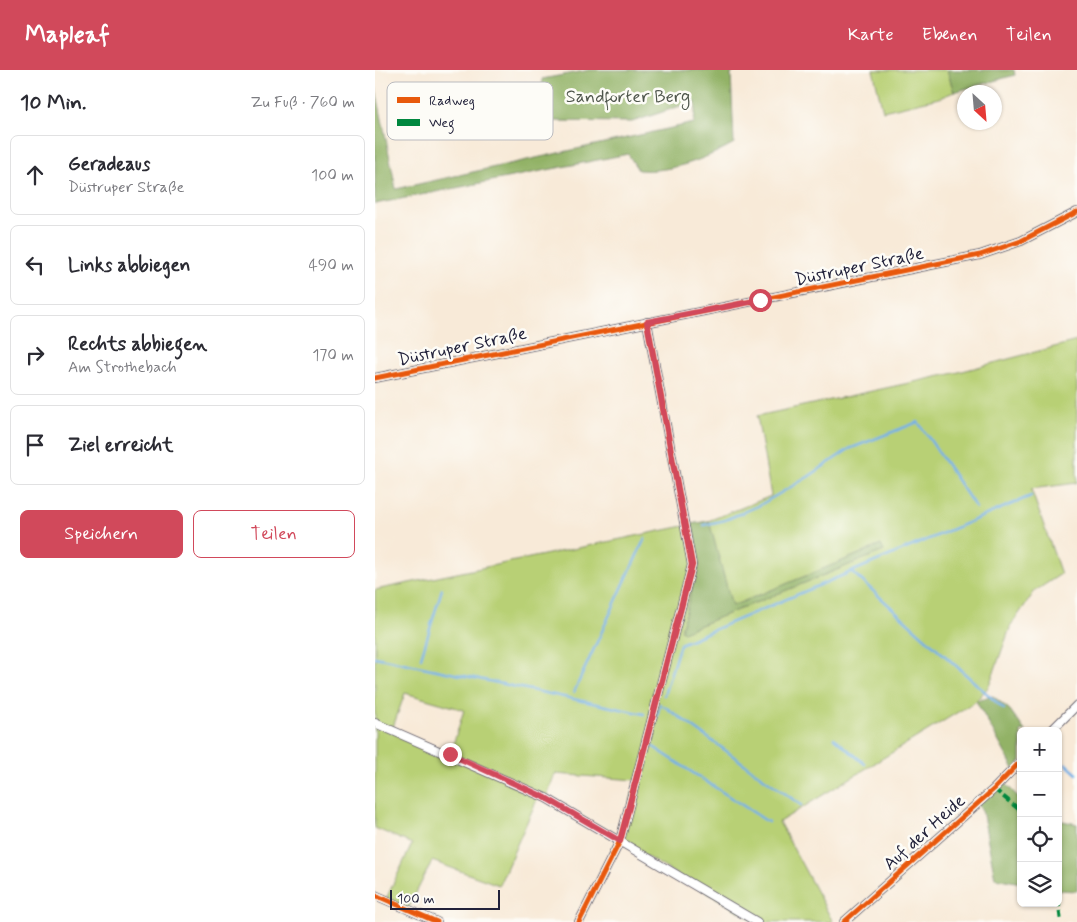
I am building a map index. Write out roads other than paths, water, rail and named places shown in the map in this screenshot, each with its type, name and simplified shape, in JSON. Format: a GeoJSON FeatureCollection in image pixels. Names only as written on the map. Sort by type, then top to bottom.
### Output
{"type":"FeatureCollection","features":[{"type":"Feature","properties":{"kind":"street","name":"Düstruper Straße"},"geometry":{"type":"LineString","coordinates":[[375,378],[980,255],[1021,241],[1077,212]]}},
{"type":"Feature","properties":{"kind":"street"},"geometry":{"type":"LineString","coordinates":[[579,922],[620,841],[692,565],[647,322]]}},
{"type":"Feature","properties":{"kind":"street"},"geometry":{"type":"LineString","coordinates":[[1055,727],[1077,705]]}},
{"type":"Feature","properties":{"kind":"street"},"geometry":{"type":"LineString","coordinates":[[375,723],[546,798],[757,922]]}},
{"type":"Feature","properties":{"kind":"street","name":"Auf der Heide"},"geometry":{"type":"LineString","coordinates":[[844,922],[994,789],[1017,765]]}},
{"type":"Feature","properties":{"kind":"street"},"geometry":{"type":"LineString","coordinates":[[375,895],[437,922]]}},
{"type":"Feature","properties":{"kind":"waterway"},"geometry":{"type":"LineString","coordinates":[[704,525],[725,520],[760,505],[808,477],[849,449],[918,422],[976,508]]}},
{"type":"Feature","properties":{"kind":"waterway"},"geometry":{"type":"LineString","coordinates":[[664,695],[680,644],[1031,496]]}},
{"type":"Feature","properties":{"kind":"waterway"},"geometry":{"type":"LineString","coordinates":[[574,692],[645,538]]}},
{"type":"Feature","properties":{"kind":"waterway"},"geometry":{"type":"LineString","coordinates":[[851,571],[1004,709]]}},
{"type":"Feature","properties":{"kind":"waterway"},"geometry":{"type":"LineString","coordinates":[[421,658],[442,589]]}},
{"type":"Feature","properties":{"kind":"waterway"},"geometry":{"type":"LineString","coordinates":[[375,657],[644,714]]}},
{"type":"Feature","properties":{"kind":"waterway"},"geometry":{"type":"LineString","coordinates":[[648,751],[660,704]]}},
{"type":"Feature","properties":{"kind":"waterway"},"geometry":{"type":"LineString","coordinates":[[664,706],[801,805]]}},
{"type":"Feature","properties":{"kind":"waterway"},"geometry":{"type":"LineString","coordinates":[[834,738],[865,764]]}},
{"type":"Feature","properties":{"kind":"waterway"},"geometry":{"type":"LineString","coordinates":[[652,746],[768,822]]}},
{"type":"Feature","properties":{"kind":"waterway"},"geometry":{"type":"LineString","coordinates":[[1066,764],[1077,774]]}},
{"type":"Feature","properties":{"kind":"park label","name":"Sandforter Berg"},"geometry":{"type":"Point","coordinates":[628,96]}}]}
